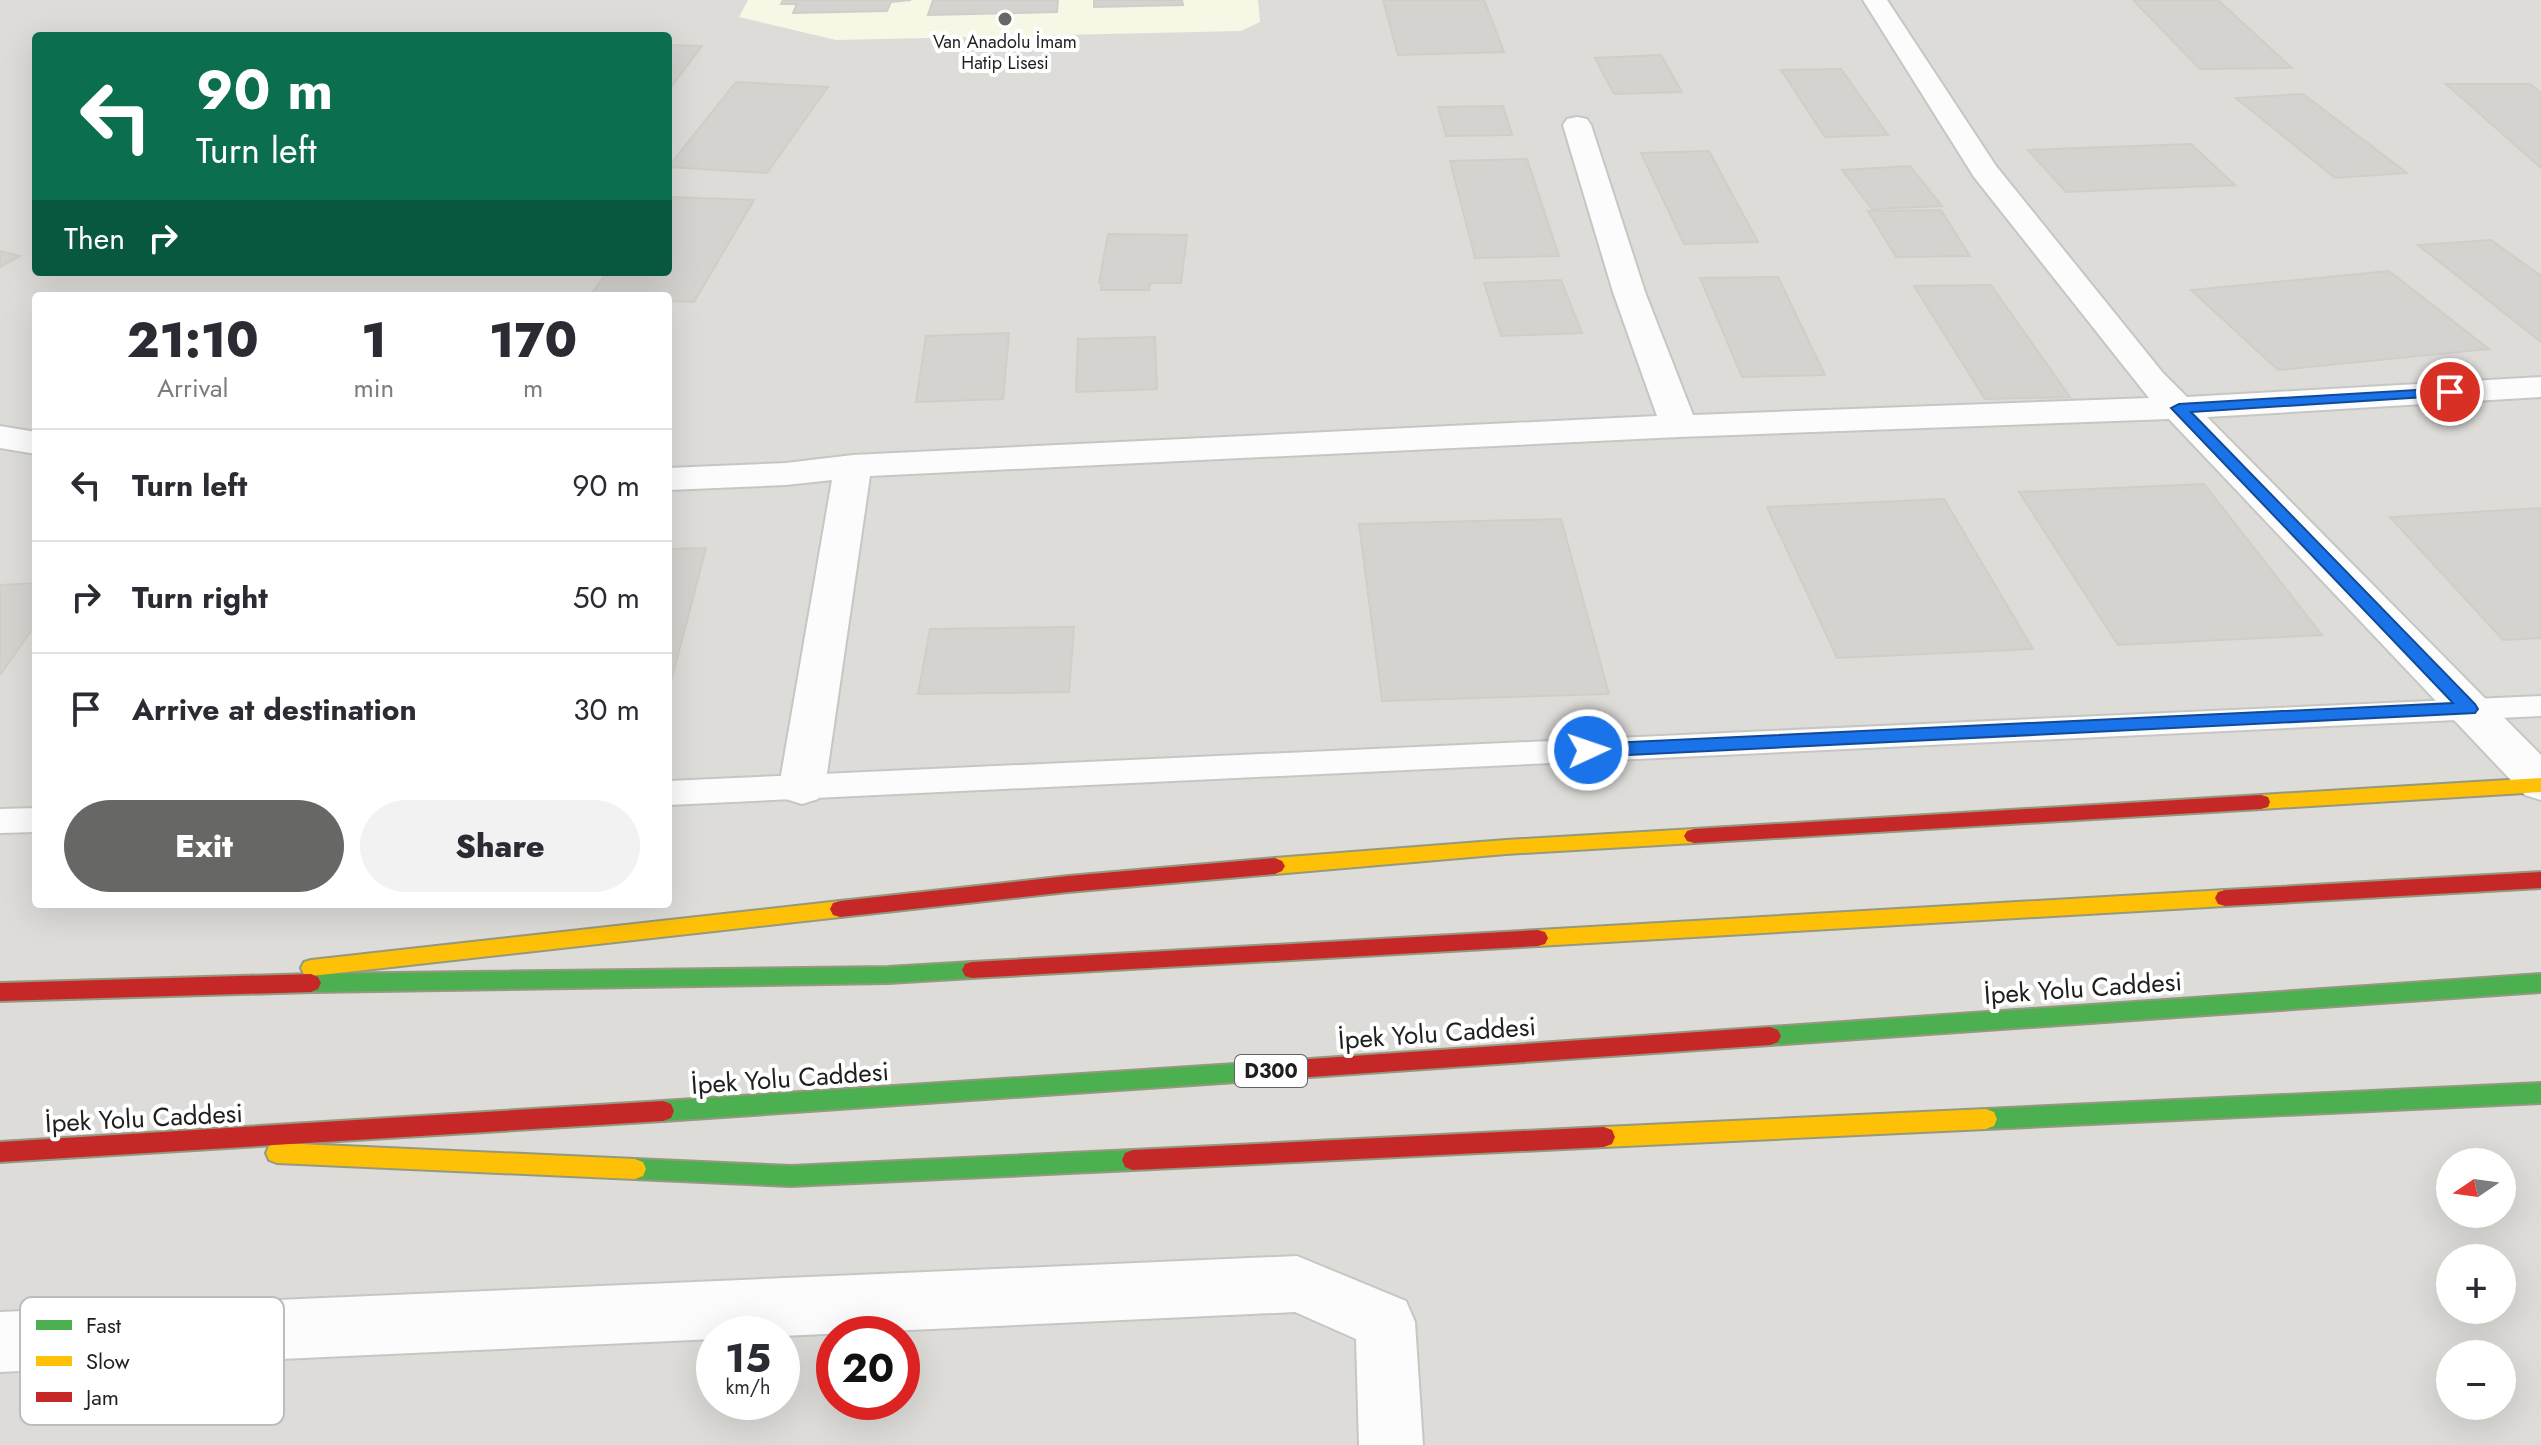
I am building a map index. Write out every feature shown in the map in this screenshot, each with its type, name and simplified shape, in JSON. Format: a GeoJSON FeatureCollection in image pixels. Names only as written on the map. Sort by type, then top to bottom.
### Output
{"type":"FeatureCollection","features":[{"type":"Feature","properties":{"kind":"main road"},"geometry":{"type":"LineString","coordinates":[[160,985],[1052,885],[1475,849],[2541,784]]}},
{"type":"Feature","properties":{"kind":"main road"},"geometry":{"type":"LineString","coordinates":[[0,992],[160,985],[888,975],[2541,880]]}},
{"type":"Feature","properties":{"kind":"main road","name":"İpek Yolu Caddesi"},"geometry":{"type":"LineString","coordinates":[[0,1152],[890,1097],[2541,983]]}},
{"type":"Feature","properties":{"kind":"main road"},"geometry":{"type":"LineString","coordinates":[[111,1146],[791,1176],[2541,1093]]}},
{"type":"Feature","properties":{"kind":"street"},"geometry":{"type":"LineString","coordinates":[[1875,0],[1984,171],[2151,380],[2541,784]]}},
{"type":"Feature","properties":{"kind":"street"},"geometry":{"type":"LineString","coordinates":[[1577,125],[1629,292],[1679,426]]}},
{"type":"Feature","properties":{"kind":"street"},"geometry":{"type":"LineString","coordinates":[[672,479],[786,474],[853,466],[1679,426],[2179,408],[2541,387]]}},
{"type":"Feature","properties":{"kind":"street"},"geometry":{"type":"LineString","coordinates":[[0,437],[32,442]]}},
{"type":"Feature","properties":{"kind":"street"},"geometry":{"type":"LineString","coordinates":[[802,787],[853,466]]}},
{"type":"Feature","properties":{"kind":"street"},"geometry":{"type":"LineString","coordinates":[[284,1329],[1297,1284],[1385,1322],[1391,1445]]}},
{"type":"Feature","properties":{"kind":"street"},"geometry":{"type":"LineString","coordinates":[[0,1342],[20,1341]]}},
{"type":"Feature","properties":{"kind":"lane"},"geometry":{"type":"LineString","coordinates":[[672,793],[2541,706]]}},
{"type":"Feature","properties":{"kind":"lane"},"geometry":{"type":"LineString","coordinates":[[0,821],[32,820]]}},
{"type":"Feature","properties":{"kind":"shaded area"},"geometry":{"type":"Polygon","coordinates":[[[0,0],[2541,0],[2541,1445],[0,1445],[0,0]]]}},
{"type":"Feature","properties":{"kind":"shaded area","name":"Van Anadolu İmam Hatip Lisesi"},"geometry":{"type":"Polygon","coordinates":[[[748,0],[1258,0],[1260,22],[1241,31],[836,40],[739,17],[748,0]]]}},
{"type":"Feature","properties":{"kind":"building"},"geometry":{"type":"Polygon","coordinates":[[[783,0],[911,0],[891,2],[887,11],[793,13],[797,4],[781,4],[783,0]]]}},
{"type":"Feature","properties":{"kind":"building"},"geometry":{"type":"Polygon","coordinates":[[[933,0],[1058,0],[1057,12],[928,15],[933,0]]]}},
{"type":"Feature","properties":{"kind":"building"},"geometry":{"type":"Polygon","coordinates":[[[1094,0],[1182,0],[1183,5],[1094,7],[1094,0]]]}},
{"type":"Feature","properties":{"kind":"building"},"geometry":{"type":"Polygon","coordinates":[[[1383,0],[1484,0],[1504,52],[1398,55],[1383,0]]]}},
{"type":"Feature","properties":{"kind":"building"},"geometry":{"type":"Polygon","coordinates":[[[2133,0],[2218,0],[2292,68],[2200,69],[2133,0]]]}},
{"type":"Feature","properties":{"kind":"building"},"geometry":{"type":"Polygon","coordinates":[[[672,45],[702,46],[672,86],[672,45]]]}},
{"type":"Feature","properties":{"kind":"building"},"geometry":{"type":"Polygon","coordinates":[[[1661,55],[1682,92],[1614,94],[1595,58],[1661,55]]]}},
{"type":"Feature","properties":{"kind":"building"},"geometry":{"type":"Polygon","coordinates":[[[1841,69],[1888,135],[1825,137],[1781,70],[1841,69]]]}},
{"type":"Feature","properties":{"kind":"building"},"geometry":{"type":"Polygon","coordinates":[[[736,82],[828,87],[767,173],[672,167],[672,162],[736,82]]]}},
{"type":"Feature","properties":{"kind":"building"},"geometry":{"type":"Polygon","coordinates":[[[2446,84],[2530,84],[2541,93],[2541,168],[2446,84]]]}},
{"type":"Feature","properties":{"kind":"building"},"geometry":{"type":"Polygon","coordinates":[[[2303,94],[2407,173],[2335,178],[2236,98],[2303,94]]]}},
{"type":"Feature","properties":{"kind":"building"},"geometry":{"type":"Polygon","coordinates":[[[1503,106],[1512,135],[1446,136],[1438,107],[1503,106]]]}},
{"type":"Feature","properties":{"kind":"building"},"geometry":{"type":"Polygon","coordinates":[[[2191,144],[2235,185],[2066,192],[2028,150],[2191,144]]]}},
{"type":"Feature","properties":{"kind":"building"},"geometry":{"type":"Polygon","coordinates":[[[1709,151],[1758,242],[1684,244],[1641,153],[1709,151]]]}},
{"type":"Feature","properties":{"kind":"building"},"geometry":{"type":"Polygon","coordinates":[[[1527,159],[1559,256],[1475,258],[1450,161],[1527,159]]]}},
{"type":"Feature","properties":{"kind":"building"},"geometry":{"type":"Polygon","coordinates":[[[1910,166],[1942,206],[1872,209],[1842,170],[1910,166]]]}},
{"type":"Feature","properties":{"kind":"building"},"geometry":{"type":"Polygon","coordinates":[[[672,197],[754,200],[694,302],[672,301],[672,292],[593,292],[604,276],[672,276],[672,197]]]}},
{"type":"Feature","properties":{"kind":"building"},"geometry":{"type":"Polygon","coordinates":[[[1941,210],[1970,256],[1896,257],[1868,211],[1941,210]]]}},
{"type":"Feature","properties":{"kind":"building"},"geometry":{"type":"Polygon","coordinates":[[[1108,234],[1187,235],[1181,283],[1150,283],[1149,290],[1101,290],[1102,283],[1099,283],[1108,234]]]}},
{"type":"Feature","properties":{"kind":"building"},"geometry":{"type":"Polygon","coordinates":[[[2491,240],[2541,276],[2541,342],[2418,245],[2491,240]]]}},
{"type":"Feature","properties":{"kind":"building"},"geometry":{"type":"Polygon","coordinates":[[[0,251],[20,256],[0,267],[0,251]]]}},
{"type":"Feature","properties":{"kind":"building"},"geometry":{"type":"Polygon","coordinates":[[[2389,271],[2489,349],[2278,370],[2191,290],[2389,271]]]}},
{"type":"Feature","properties":{"kind":"building"},"geometry":{"type":"Polygon","coordinates":[[[1778,277],[1825,375],[1742,377],[1700,278],[1778,277]]]}},
{"type":"Feature","properties":{"kind":"building"},"geometry":{"type":"Polygon","coordinates":[[[1561,280],[1582,333],[1501,336],[1484,283],[1561,280]]]}},
{"type":"Feature","properties":{"kind":"building"},"geometry":{"type":"Polygon","coordinates":[[[1991,285],[2070,397],[1985,399],[1914,286],[1991,285]]]}},
{"type":"Feature","properties":{"kind":"building"},"geometry":{"type":"Polygon","coordinates":[[[1009,333],[1003,399],[916,402],[926,336],[1009,333]]]}},
{"type":"Feature","properties":{"kind":"building"},"geometry":{"type":"Polygon","coordinates":[[[1155,337],[1157,389],[1076,392],[1078,339],[1155,337]]]}},
{"type":"Feature","properties":{"kind":"building"},"geometry":{"type":"Polygon","coordinates":[[[2204,484],[2322,635],[2118,645],[2019,492],[2204,484]]]}},
{"type":"Feature","properties":{"kind":"building"},"geometry":{"type":"Polygon","coordinates":[[[1944,499],[2033,649],[1837,658],[1767,507],[1944,499]]]}},
{"type":"Feature","properties":{"kind":"building"},"geometry":{"type":"Polygon","coordinates":[[[2541,508],[2541,638],[2503,640],[2390,517],[2541,508]]]}},
{"type":"Feature","properties":{"kind":"building"},"geometry":{"type":"Polygon","coordinates":[[[1561,519],[1609,694],[1382,701],[1359,524],[1561,519]]]}},
{"type":"Feature","properties":{"kind":"building"},"geometry":{"type":"Polygon","coordinates":[[[706,548],[672,678],[672,549],[706,548]]]}},
{"type":"Feature","properties":{"kind":"building"},"geometry":{"type":"Polygon","coordinates":[[[32,583],[32,630],[0,675],[0,585],[32,583]]]}},
{"type":"Feature","properties":{"kind":"building"},"geometry":{"type":"Polygon","coordinates":[[[1074,627],[1069,692],[918,694],[930,629],[1074,627]]]}},
{"type":"Feature","properties":{"kind":"traffic: fast"},"geometry":{"type":"LineString","coordinates":[[311,983],[888,975],[972,970]]}},
{"type":"Feature","properties":{"kind":"traffic: fast"},"geometry":{"type":"LineString","coordinates":[[1770,1036],[2541,983]]}},
{"type":"Feature","properties":{"kind":"traffic: fast"},"geometry":{"type":"LineString","coordinates":[[663,1111],[1266,1071]]}},
{"type":"Feature","properties":{"kind":"traffic: fast"},"geometry":{"type":"LineString","coordinates":[[1986,1119],[2541,1093]]}},
{"type":"Feature","properties":{"kind":"traffic: fast"},"geometry":{"type":"LineString","coordinates":[[635,1169],[791,1176],[1133,1160]]}},
{"type":"Feature","properties":{"kind":"traffic: slow"},"geometry":{"type":"LineString","coordinates":[[2261,802],[2541,785]]}},
{"type":"Feature","properties":{"kind":"traffic: slow"},"geometry":{"type":"LineString","coordinates":[[1275,866],[1506,847],[1694,836]]}},
{"type":"Feature","properties":{"kind":"traffic: slow"},"geometry":{"type":"LineString","coordinates":[[1538,938],[2225,898]]}},
{"type":"Feature","properties":{"kind":"traffic: slow"},"geometry":{"type":"LineString","coordinates":[[311,968],[840,909]]}},
{"type":"Feature","properties":{"kind":"traffic: slow"},"geometry":{"type":"LineString","coordinates":[[1604,1137],[1986,1119]]}},
{"type":"Feature","properties":{"kind":"traffic: slow"},"geometry":{"type":"LineString","coordinates":[[277,1153],[635,1169]]}},
{"type":"Feature","properties":{"kind":"traffic: jam"},"geometry":{"type":"LineString","coordinates":[[1694,836],[2261,802]]}},
{"type":"Feature","properties":{"kind":"traffic: jam"},"geometry":{"type":"LineString","coordinates":[[840,909],[1068,884],[1275,866]]}},
{"type":"Feature","properties":{"kind":"traffic: jam"},"geometry":{"type":"LineString","coordinates":[[2225,898],[2541,880]]}},
{"type":"Feature","properties":{"kind":"traffic: jam"},"geometry":{"type":"LineString","coordinates":[[972,970],[1538,938]]}},
{"type":"Feature","properties":{"kind":"traffic: jam"},"geometry":{"type":"LineString","coordinates":[[0,992],[311,983]]}},
{"type":"Feature","properties":{"kind":"traffic: jam"},"geometry":{"type":"LineString","coordinates":[[1266,1071],[1770,1036]]}},
{"type":"Feature","properties":{"kind":"traffic: jam"},"geometry":{"type":"LineString","coordinates":[[0,1152],[663,1111]]}},
{"type":"Feature","properties":{"kind":"traffic: jam"},"geometry":{"type":"LineString","coordinates":[[1133,1160],[1604,1137]]}},
{"type":"Feature","properties":{"kind":"place","name":"Van Anadolu İmam Hatip Lisesi"},"geometry":{"type":"Point","coordinates":[1005,19]}},
{"type":"Feature","properties":{"kind":"route"},"geometry":{"type":"LineString","coordinates":[[1588,750],[2469,709],[2179,408],[2450,392]]}}]}
